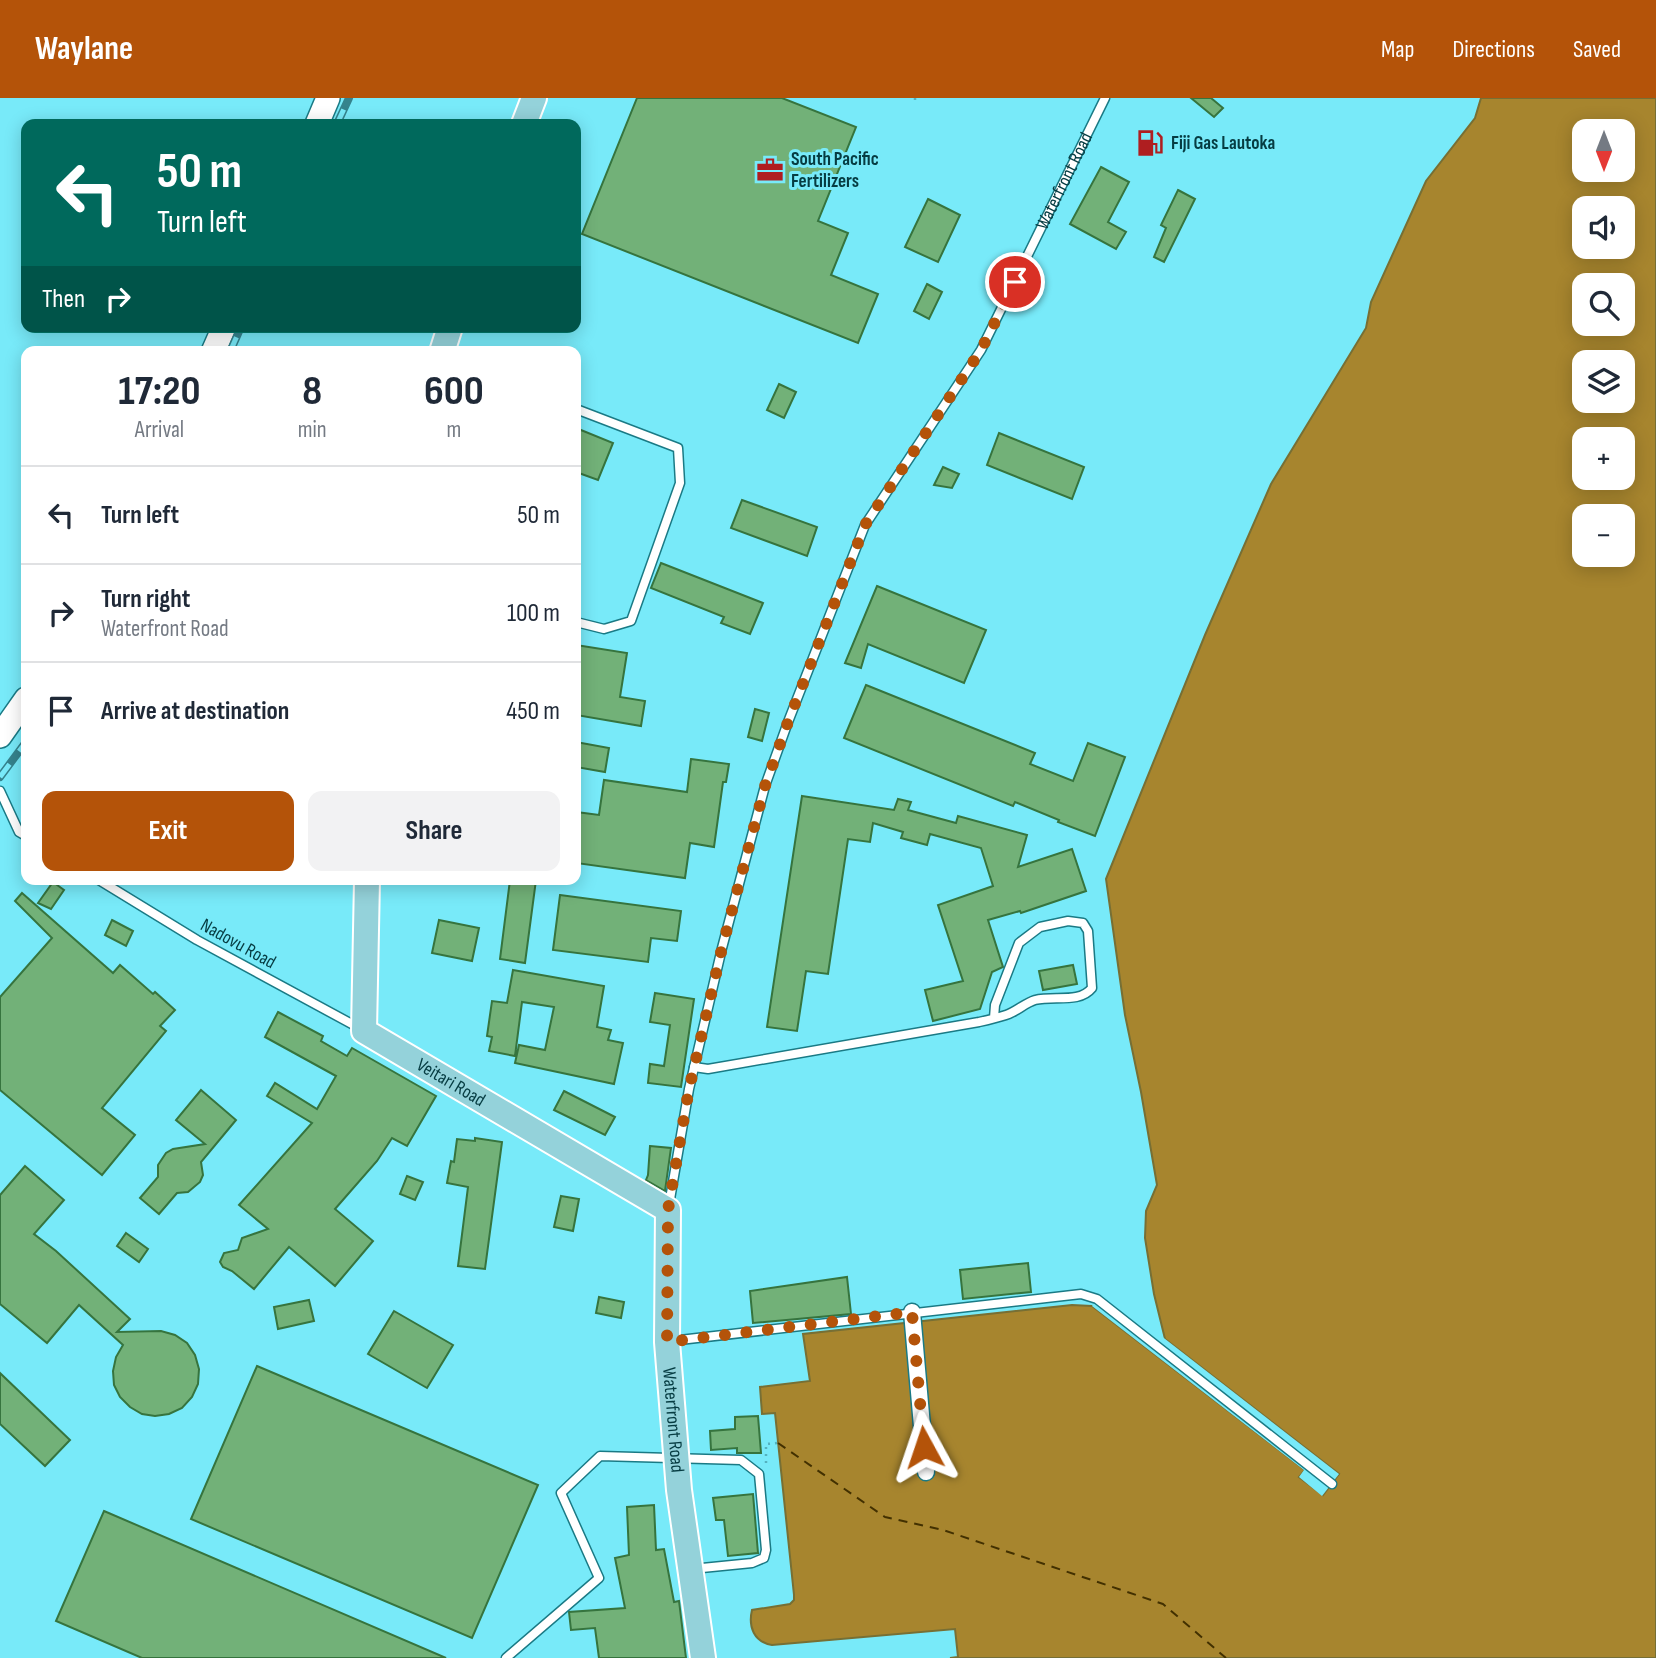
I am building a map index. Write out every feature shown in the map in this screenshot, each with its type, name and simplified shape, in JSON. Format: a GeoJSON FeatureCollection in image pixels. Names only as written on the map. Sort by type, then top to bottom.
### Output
{"type":"FeatureCollection","features":[{"type":"Feature","properties":{"kind":"main road"},"geometry":{"type":"LineString","coordinates":[[526,119],[534,98]]}},
{"type":"Feature","properties":{"kind":"main road"},"geometry":{"type":"LineString","coordinates":[[364,1031],[367,885]]}},
{"type":"Feature","properties":{"kind":"main road","name":"Veitari Road"},"geometry":{"type":"LineString","coordinates":[[364,1031],[668,1210]]}},
{"type":"Feature","properties":{"kind":"main road","name":"Waterfront Road"},"geometry":{"type":"LineString","coordinates":[[668,1210],[667,1342],[677,1459],[703,1658]]}},
{"type":"Feature","properties":{"kind":"street"},"geometry":{"type":"LineString","coordinates":[[319,119],[328,98]]}},
{"type":"Feature","properties":{"kind":"street"},"geometry":{"type":"LineString","coordinates":[[0,736],[21,706]]}},
{"type":"Feature","properties":{"kind":"street"},"geometry":{"type":"LineString","coordinates":[[912,1312],[926,1472]]}},
{"type":"Feature","properties":{"kind":"lane","name":"Waterfront Road"},"geometry":{"type":"LineString","coordinates":[[668,1210],[694,1067],[765,786],[865,525],[981,350],[1105,98]]}},
{"type":"Feature","properties":{"kind":"lane"},"geometry":{"type":"LineString","coordinates":[[581,411],[678,448],[680,483],[631,621],[604,629],[581,623]]}},
{"type":"Feature","properties":{"kind":"lane"},"geometry":{"type":"LineString","coordinates":[[0,791],[21,833]]}},
{"type":"Feature","properties":{"kind":"lane","name":"Nadovu Road"},"geometry":{"type":"LineString","coordinates":[[107,885],[197,940],[364,1031]]}},
{"type":"Feature","properties":{"kind":"lane"},"geometry":{"type":"LineString","coordinates":[[694,1067],[708,1069],[994,1018],[1007,1015],[1035,1000],[1087,994],[1092,988],[1088,931],[1083,923],[1068,921],[1040,927],[1019,943],[995,1005],[994,1018]]}},
{"type":"Feature","properties":{"kind":"lane"},"geometry":{"type":"LineString","coordinates":[[667,1342],[1081,1294],[1097,1299],[1332,1484]]}},
{"type":"Feature","properties":{"kind":"lane"},"geometry":{"type":"LineString","coordinates":[[506,1658],[599,1578],[561,1493],[600,1456],[741,1460],[759,1474],[766,1550],[764,1558],[752,1563],[691,1569]]}},
{"type":"Feature","properties":{"kind":"path"},"geometry":{"type":"LineString","coordinates":[[915,98],[915,103]]}},
{"type":"Feature","properties":{"kind":"path"},"geometry":{"type":"LineString","coordinates":[[759,1474],[765,1468],[766,1444],[778,1443]]}},
{"type":"Feature","properties":{"kind":"shaded area"},"geometry":{"type":"Polygon","coordinates":[[[1481,98],[1656,98],[1656,1658],[950,1658],[958,1657],[955,1629],[772,1645],[761,1641],[752,1628],[752,1610],[790,1604],[794,1595],[775,1413],[762,1414],[760,1387],[810,1381],[803,1334],[1072,1305],[1092,1306],[1305,1470],[1299,1477],[1323,1495],[1339,1474],[1165,1339],[1145,1238],[1146,1211],[1157,1185],[1125,1015],[1106,879],[1205,635],[1271,484],[1366,328],[1371,302],[1426,181],[1475,118],[1481,98]]]}},
{"type":"Feature","properties":{"kind":"pier"},"geometry":{"type":"Polygon","coordinates":[[[1094,1303],[1308,1469],[1304,1477],[1322,1491],[1335,1474],[1163,1342],[1160,1335],[1339,1474],[1322,1496],[1299,1477],[1304,1470],[1092,1306],[1094,1303]]]}},
{"type":"Feature","properties":{"kind":"building"},"geometry":{"type":"Polygon","coordinates":[[[637,98],[782,98],[856,127],[818,221],[848,233],[831,275],[878,294],[858,343],[582,234],[637,98]]]}},
{"type":"Feature","properties":{"kind":"building"},"geometry":{"type":"Polygon","coordinates":[[[1191,98],[1211,98],[1223,108],[1214,117],[1191,98]]]}},
{"type":"Feature","properties":{"kind":"building"},"geometry":{"type":"Polygon","coordinates":[[[1101,167],[1129,182],[1108,222],[1126,232],[1116,249],[1070,224],[1101,167]]]}},
{"type":"Feature","properties":{"kind":"building"},"geometry":{"type":"Polygon","coordinates":[[[1178,190],[1195,199],[1164,262],[1154,257],[1166,228],[1161,225],[1178,190]]]}},
{"type":"Feature","properties":{"kind":"building"},"geometry":{"type":"Polygon","coordinates":[[[928,199],[960,215],[938,262],[905,247],[928,199]]]}},
{"type":"Feature","properties":{"kind":"building"},"geometry":{"type":"Polygon","coordinates":[[[927,284],[942,292],[929,319],[914,311],[927,284]]]}},
{"type":"Feature","properties":{"kind":"building"},"geometry":{"type":"Polygon","coordinates":[[[779,384],[796,392],[784,418],[767,410],[779,384]]]}},
{"type":"Feature","properties":{"kind":"building"},"geometry":{"type":"Polygon","coordinates":[[[581,430],[613,443],[598,480],[581,474],[581,430]]]}},
{"type":"Feature","properties":{"kind":"building"},"geometry":{"type":"Polygon","coordinates":[[[999,433],[1084,467],[1072,499],[987,465],[999,433]]]}},
{"type":"Feature","properties":{"kind":"building"},"geometry":{"type":"Polygon","coordinates":[[[943,467],[959,474],[952,488],[934,485],[943,467]]]}},
{"type":"Feature","properties":{"kind":"building"},"geometry":{"type":"Polygon","coordinates":[[[742,500],[817,527],[807,556],[731,528],[742,500]]]}},
{"type":"Feature","properties":{"kind":"building"},"geometry":{"type":"Polygon","coordinates":[[[661,563],[763,603],[750,634],[721,623],[724,617],[651,588],[661,563]]]}},
{"type":"Feature","properties":{"kind":"building"},"geometry":{"type":"Polygon","coordinates":[[[877,586],[986,630],[964,683],[868,644],[861,668],[845,663],[877,586]]]}},
{"type":"Feature","properties":{"kind":"building"},"geometry":{"type":"Polygon","coordinates":[[[581,646],[627,653],[620,697],[645,701],[641,726],[581,716],[581,646]]]}},
{"type":"Feature","properties":{"kind":"building"},"geometry":{"type":"Polygon","coordinates":[[[866,685],[1035,753],[1030,764],[1073,781],[1088,743],[1125,757],[1095,836],[1015,802],[1013,806],[844,738],[866,685]]]}},
{"type":"Feature","properties":{"kind":"building"},"geometry":{"type":"Polygon","coordinates":[[[755,709],[769,713],[762,741],[748,737],[755,709]]]}},
{"type":"Feature","properties":{"kind":"building"},"geometry":{"type":"Polygon","coordinates":[[[581,743],[609,748],[605,772],[581,768],[581,743]]]}},
{"type":"Feature","properties":{"kind":"building"},"geometry":{"type":"Polygon","coordinates":[[[691,759],[729,764],[726,782],[723,782],[714,847],[690,843],[685,878],[581,864],[581,813],[599,815],[604,780],[687,792],[691,759]]]}},
{"type":"Feature","properties":{"kind":"building"},"geometry":{"type":"Polygon","coordinates":[[[802,796],[894,810],[898,799],[911,802],[908,810],[956,823],[958,816],[1027,835],[1018,867],[1072,849],[1086,891],[1021,913],[1020,911],[988,920],[1003,967],[992,972],[980,1009],[933,1021],[925,990],[963,981],[938,905],[993,886],[981,848],[930,834],[927,845],[901,838],[903,832],[873,823],[870,842],[848,839],[828,974],[806,971],[797,1031],[767,1027],[802,796]]]}},
{"type":"Feature","properties":{"kind":"building"},"geometry":{"type":"Polygon","coordinates":[[[51,885],[57,885],[64,890],[51,909],[38,903],[51,885]]]}},
{"type":"Feature","properties":{"kind":"building"},"geometry":{"type":"Polygon","coordinates":[[[509,885],[535,885],[525,963],[500,959],[509,885]]]}},
{"type":"Feature","properties":{"kind":"building"},"geometry":{"type":"Polygon","coordinates":[[[22,893],[113,973],[120,965],[175,1010],[160,1026],[166,1031],[102,1108],[135,1135],[102,1175],[0,1090],[0,997],[52,938],[15,901],[22,893]]]}},
{"type":"Feature","properties":{"kind":"building"},"geometry":{"type":"Polygon","coordinates":[[[560,895],[681,911],[677,941],[651,938],[648,962],[553,950],[560,895]]]}},
{"type":"Feature","properties":{"kind":"building"},"geometry":{"type":"Polygon","coordinates":[[[112,920],[133,931],[126,946],[105,935],[112,920]]]}},
{"type":"Feature","properties":{"kind":"building"},"geometry":{"type":"Polygon","coordinates":[[[439,920],[479,928],[472,961],[432,953],[439,920]]]}},
{"type":"Feature","properties":{"kind":"building"},"geometry":{"type":"Polygon","coordinates":[[[1073,965],[1077,984],[1043,990],[1039,971],[1073,965]]]}},
{"type":"Feature","properties":{"kind":"building"},"geometry":{"type":"Polygon","coordinates":[[[513,970],[604,986],[597,1027],[611,1030],[608,1040],[623,1043],[614,1084],[515,1063],[519,1045],[545,1050],[554,1007],[522,1002],[515,1056],[489,1051],[492,1037],[487,1036],[492,1001],[507,1003],[513,970]]]}},
{"type":"Feature","properties":{"kind":"building"},"geometry":{"type":"Polygon","coordinates":[[[655,993],[694,999],[681,1087],[648,1083],[650,1064],[664,1066],[670,1025],[650,1022],[655,993]]]}},
{"type":"Feature","properties":{"kind":"building"},"geometry":{"type":"Polygon","coordinates":[[[278,1012],[323,1036],[321,1041],[347,1056],[352,1048],[436,1096],[407,1146],[392,1138],[377,1161],[335,1209],[373,1241],[335,1286],[289,1247],[254,1289],[220,1262],[224,1253],[238,1250],[242,1238],[268,1229],[239,1205],[312,1123],[267,1096],[275,1083],[317,1109],[336,1076],[265,1037],[278,1012]]]}},
{"type":"Feature","properties":{"kind":"building"},"geometry":{"type":"Polygon","coordinates":[[[201,1090],[236,1120],[201,1162],[203,1175],[200,1182],[188,1192],[177,1193],[159,1214],[140,1198],[158,1177],[158,1165],[166,1153],[173,1149],[205,1144],[176,1120],[201,1090]]]}},
{"type":"Feature","properties":{"kind":"building"},"geometry":{"type":"Polygon","coordinates":[[[564,1091],[615,1117],[605,1135],[554,1110],[564,1091]]]}},
{"type":"Feature","properties":{"kind":"building"},"geometry":{"type":"Polygon","coordinates":[[[475,1138],[502,1142],[485,1269],[458,1266],[468,1187],[447,1183],[451,1161],[454,1162],[457,1139],[475,1141],[475,1138]]]}},
{"type":"Feature","properties":{"kind":"building"},"geometry":{"type":"Polygon","coordinates":[[[650,1146],[671,1148],[665,1191],[646,1180],[650,1146]]]}},
{"type":"Feature","properties":{"kind":"building"},"geometry":{"type":"Polygon","coordinates":[[[25,1166],[64,1200],[34,1234],[130,1319],[117,1332],[161,1331],[175,1335],[187,1343],[195,1355],[199,1369],[198,1384],[192,1397],[182,1408],[169,1414],[142,1414],[120,1397],[114,1385],[113,1371],[116,1357],[123,1345],[79,1305],[47,1343],[0,1304],[0,1195],[25,1166]]]}},
{"type":"Feature","properties":{"kind":"building"},"geometry":{"type":"Polygon","coordinates":[[[407,1176],[423,1182],[415,1200],[400,1194],[407,1176]]]}},
{"type":"Feature","properties":{"kind":"building"},"geometry":{"type":"Polygon","coordinates":[[[561,1196],[579,1199],[573,1231],[554,1227],[561,1196]]]}},
{"type":"Feature","properties":{"kind":"building"},"geometry":{"type":"Polygon","coordinates":[[[126,1233],[148,1249],[139,1262],[117,1246],[126,1233]]]}},
{"type":"Feature","properties":{"kind":"building"},"geometry":{"type":"Polygon","coordinates":[[[1028,1263],[1031,1292],[963,1299],[960,1270],[1028,1263]]]}},
{"type":"Feature","properties":{"kind":"building"},"geometry":{"type":"Polygon","coordinates":[[[847,1277],[851,1314],[753,1323],[750,1291],[847,1277]]]}},
{"type":"Feature","properties":{"kind":"building"},"geometry":{"type":"Polygon","coordinates":[[[599,1297],[624,1302],[621,1318],[596,1313],[599,1297]]]}},
{"type":"Feature","properties":{"kind":"building"},"geometry":{"type":"Polygon","coordinates":[[[309,1300],[314,1321],[278,1329],[274,1307],[309,1300]]]}},
{"type":"Feature","properties":{"kind":"building"},"geometry":{"type":"Polygon","coordinates":[[[394,1311],[453,1345],[427,1388],[368,1354],[394,1311]]]}},
{"type":"Feature","properties":{"kind":"building"},"geometry":{"type":"Polygon","coordinates":[[[257,1366],[538,1485],[472,1638],[191,1519],[257,1366]]]}},
{"type":"Feature","properties":{"kind":"building"},"geometry":{"type":"Polygon","coordinates":[[[0,1373],[70,1440],[45,1466],[0,1424],[0,1373]]]}},
{"type":"Feature","properties":{"kind":"building"},"geometry":{"type":"Polygon","coordinates":[[[758,1416],[761,1453],[737,1453],[737,1448],[711,1450],[710,1431],[735,1429],[735,1417],[758,1416]]]}},
{"type":"Feature","properties":{"kind":"building"},"geometry":{"type":"Polygon","coordinates":[[[753,1494],[758,1553],[728,1556],[724,1520],[716,1520],[713,1498],[753,1494]]]}},
{"type":"Feature","properties":{"kind":"building"},"geometry":{"type":"Polygon","coordinates":[[[654,1505],[656,1550],[664,1549],[674,1602],[679,1601],[686,1658],[599,1658],[595,1628],[571,1630],[569,1612],[625,1608],[615,1558],[629,1555],[627,1507],[654,1505]]]}},
{"type":"Feature","properties":{"kind":"building"},"geometry":{"type":"Polygon","coordinates":[[[104,1511],[446,1658],[142,1658],[56,1621],[104,1511]]]}},
{"type":"Feature","properties":{"kind":"ferry route"},"geometry":{"type":"LineString","coordinates":[[778,1443],[885,1517],[943,1530],[1163,1604],[1226,1658]]}},
{"type":"Feature","properties":{"kind":"railway"},"geometry":{"type":"LineString","coordinates":[[339,119],[349,98]]}},
{"type":"Feature","properties":{"kind":"railway"},"geometry":{"type":"LineString","coordinates":[[233,346],[238,333]]}},
{"type":"Feature","properties":{"kind":"railway"},"geometry":{"type":"LineString","coordinates":[[0,777],[21,749]]}},
{"type":"Feature","properties":{"kind":"place","name":"Fiji Gas Lautoka"},"geometry":{"type":"Point","coordinates":[1150,143]}},
{"type":"Feature","properties":{"kind":"place","name":"South Pacific Fertilizers"},"geometry":{"type":"Point","coordinates":[770,170]}},
{"type":"Feature","properties":{"kind":"route"},"geometry":{"type":"LineString","coordinates":[[924,1447],[912,1312],[667,1342],[668,1210],[689,1089],[722,948],[765,786],[788,722],[865,525],[981,350],[1015,282]]}}]}
